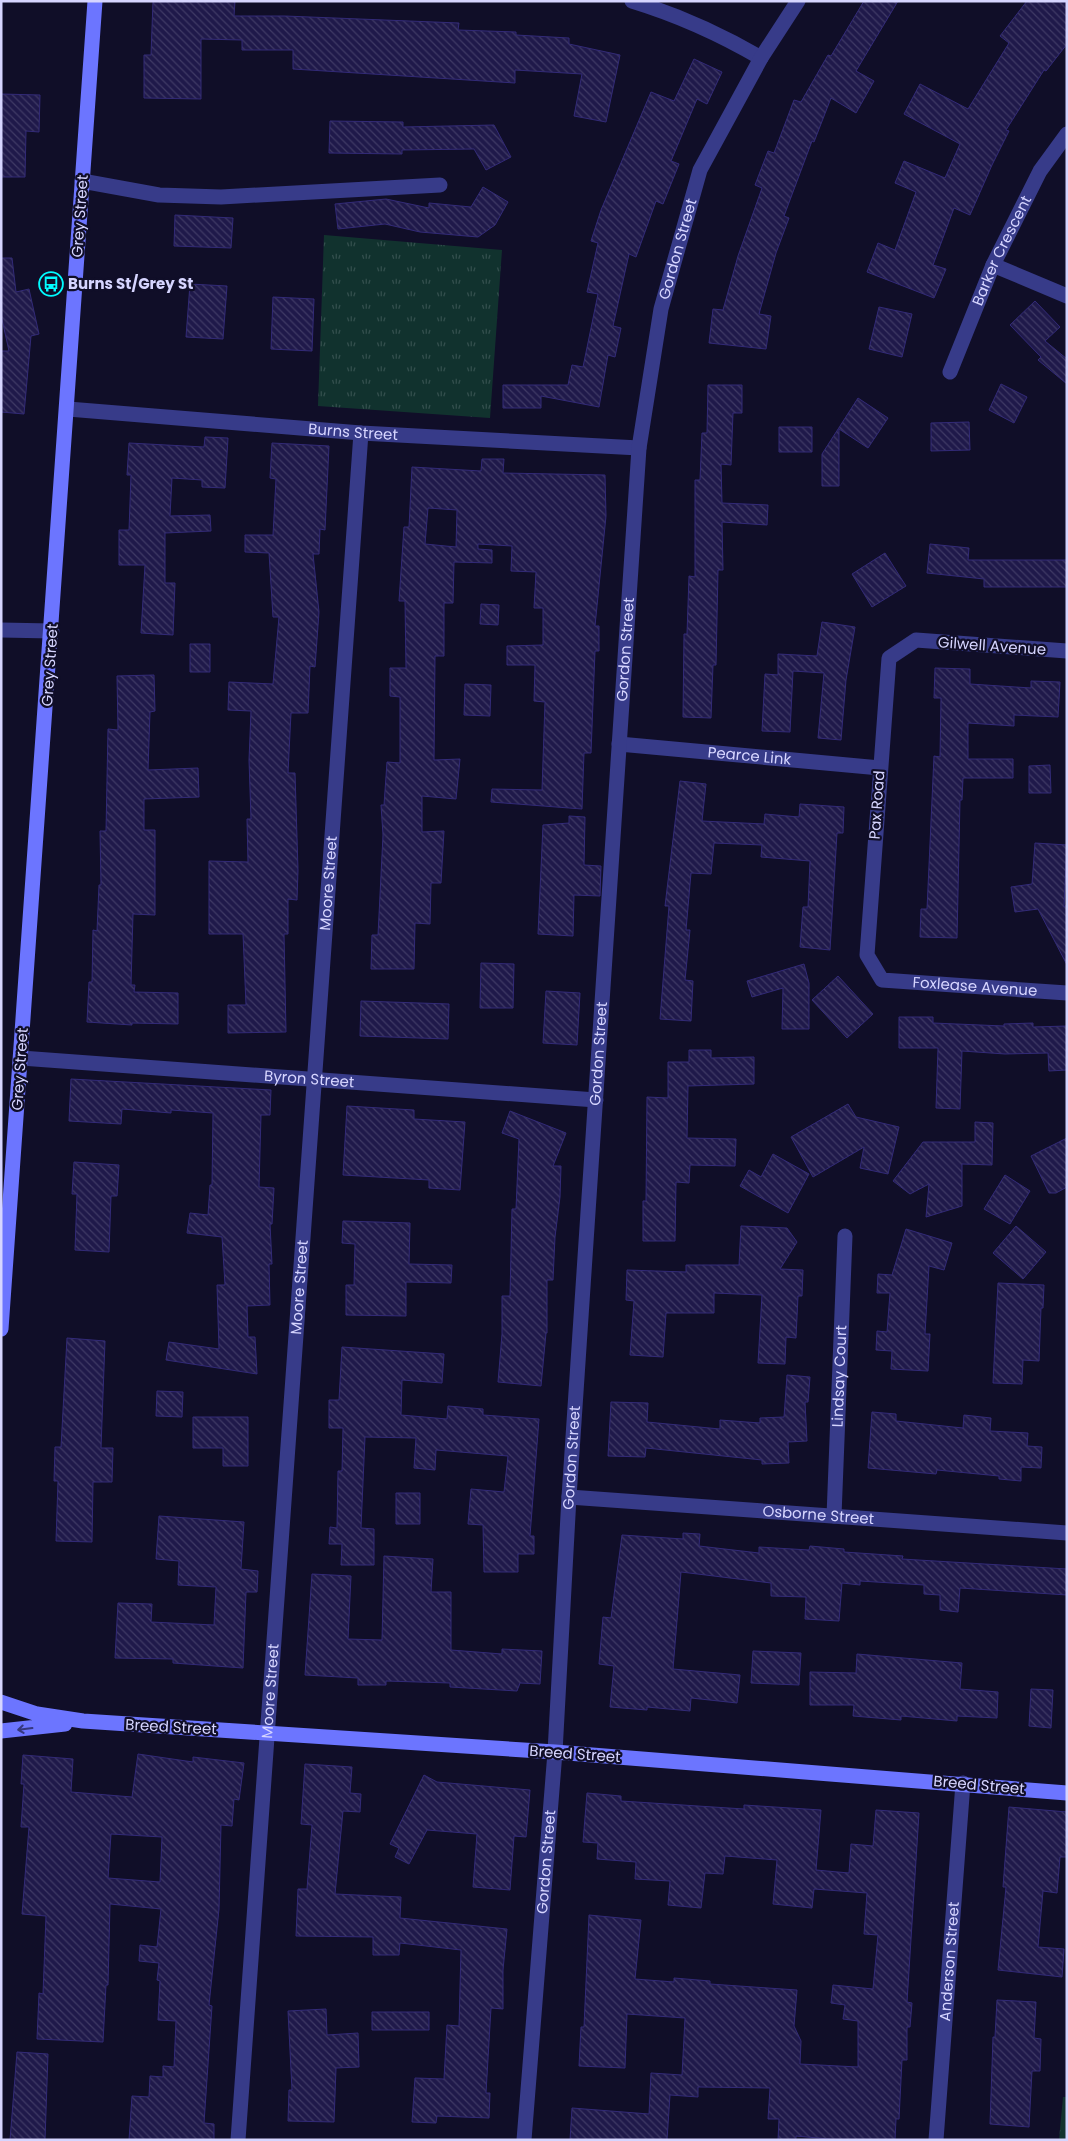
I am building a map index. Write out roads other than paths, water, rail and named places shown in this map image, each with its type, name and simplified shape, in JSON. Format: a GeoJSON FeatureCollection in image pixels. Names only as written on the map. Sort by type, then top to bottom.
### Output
{"type":"FeatureCollection","features":[{"type":"Feature","properties":{"kind":"main road","name":"Grey Street"},"geometry":{"type":"LineString","coordinates":[[1,1329],[68,409],[95,1]]}},
{"type":"Feature","properties":{"kind":"main road","name":"Breed Street"},"geometry":{"type":"LineString","coordinates":[[1,1702],[37,1714],[83,1722],[555,1752],[963,1783],[1067,1793]]}},
{"type":"Feature","properties":{"kind":"main road","name":"Breed Street"},"geometry":{"type":"LineString","coordinates":[[1,1731],[83,1722]]}},
{"type":"Feature","properties":{"kind":"street"},"geometry":{"type":"LineString","coordinates":[[632,1],[664,11],[729,39],[761,58]]}},
{"type":"Feature","properties":{"kind":"street","name":"Gordon Street"},"geometry":{"type":"LineString","coordinates":[[524,2140],[555,1752],[569,1497],[639,448],[661,308],[700,170],[761,58],[798,1]]}},
{"type":"Feature","properties":{"kind":"street","name":"Barker Crescent"},"geometry":{"type":"LineString","coordinates":[[950,372],[993,265],[1040,170],[1067,134]]}},
{"type":"Feature","properties":{"kind":"street"},"geometry":{"type":"LineString","coordinates":[[82,181],[158,194],[221,197],[440,185]]}},
{"type":"Feature","properties":{"kind":"street"},"geometry":{"type":"LineString","coordinates":[[993,265],[1067,296]]}},
{"type":"Feature","properties":{"kind":"street","name":"Burns Street"},"geometry":{"type":"LineString","coordinates":[[68,409],[360,434],[639,448]]}},
{"type":"Feature","properties":{"kind":"street","name":"Moore Street"},"geometry":{"type":"LineString","coordinates":[[238,2140],[360,434]]}},
{"type":"Feature","properties":{"kind":"street"},"geometry":{"type":"LineString","coordinates":[[1,630],[52,631]]}},
{"type":"Feature","properties":{"kind":"street","name":"Gilwell Avenue"},"geometry":{"type":"LineString","coordinates":[[916,640],[1067,651]]}},
{"type":"Feature","properties":{"kind":"street","name":"Pax Road"},"geometry":{"type":"LineString","coordinates":[[882,980],[867,955],[889,658],[916,640]]}},
{"type":"Feature","properties":{"kind":"street","name":"Pearce Link"},"geometry":{"type":"LineString","coordinates":[[619,744],[880,768]]}},
{"type":"Feature","properties":{"kind":"street","name":"Foxlease Avenue"},"geometry":{"type":"LineString","coordinates":[[882,980],[1067,993]]}},
{"type":"Feature","properties":{"kind":"street","name":"Byron Street"},"geometry":{"type":"LineString","coordinates":[[21,1058],[596,1100]]}},
{"type":"Feature","properties":{"kind":"street","name":"Lindsay Court"},"geometry":{"type":"LineString","coordinates":[[834,1516],[845,1236]]}},
{"type":"Feature","properties":{"kind":"street","name":"Osborne Street"},"geometry":{"type":"LineString","coordinates":[[569,1497],[1067,1533]]}},
{"type":"Feature","properties":{"kind":"street","name":"Anderson Street"},"geometry":{"type":"LineString","coordinates":[[936,2140],[963,1783]]}},
{"type":"Feature","properties":{"kind":"place","name":"Burns St/Grey St"},"geometry":{"type":"Point","coordinates":[51,284]}}]}
